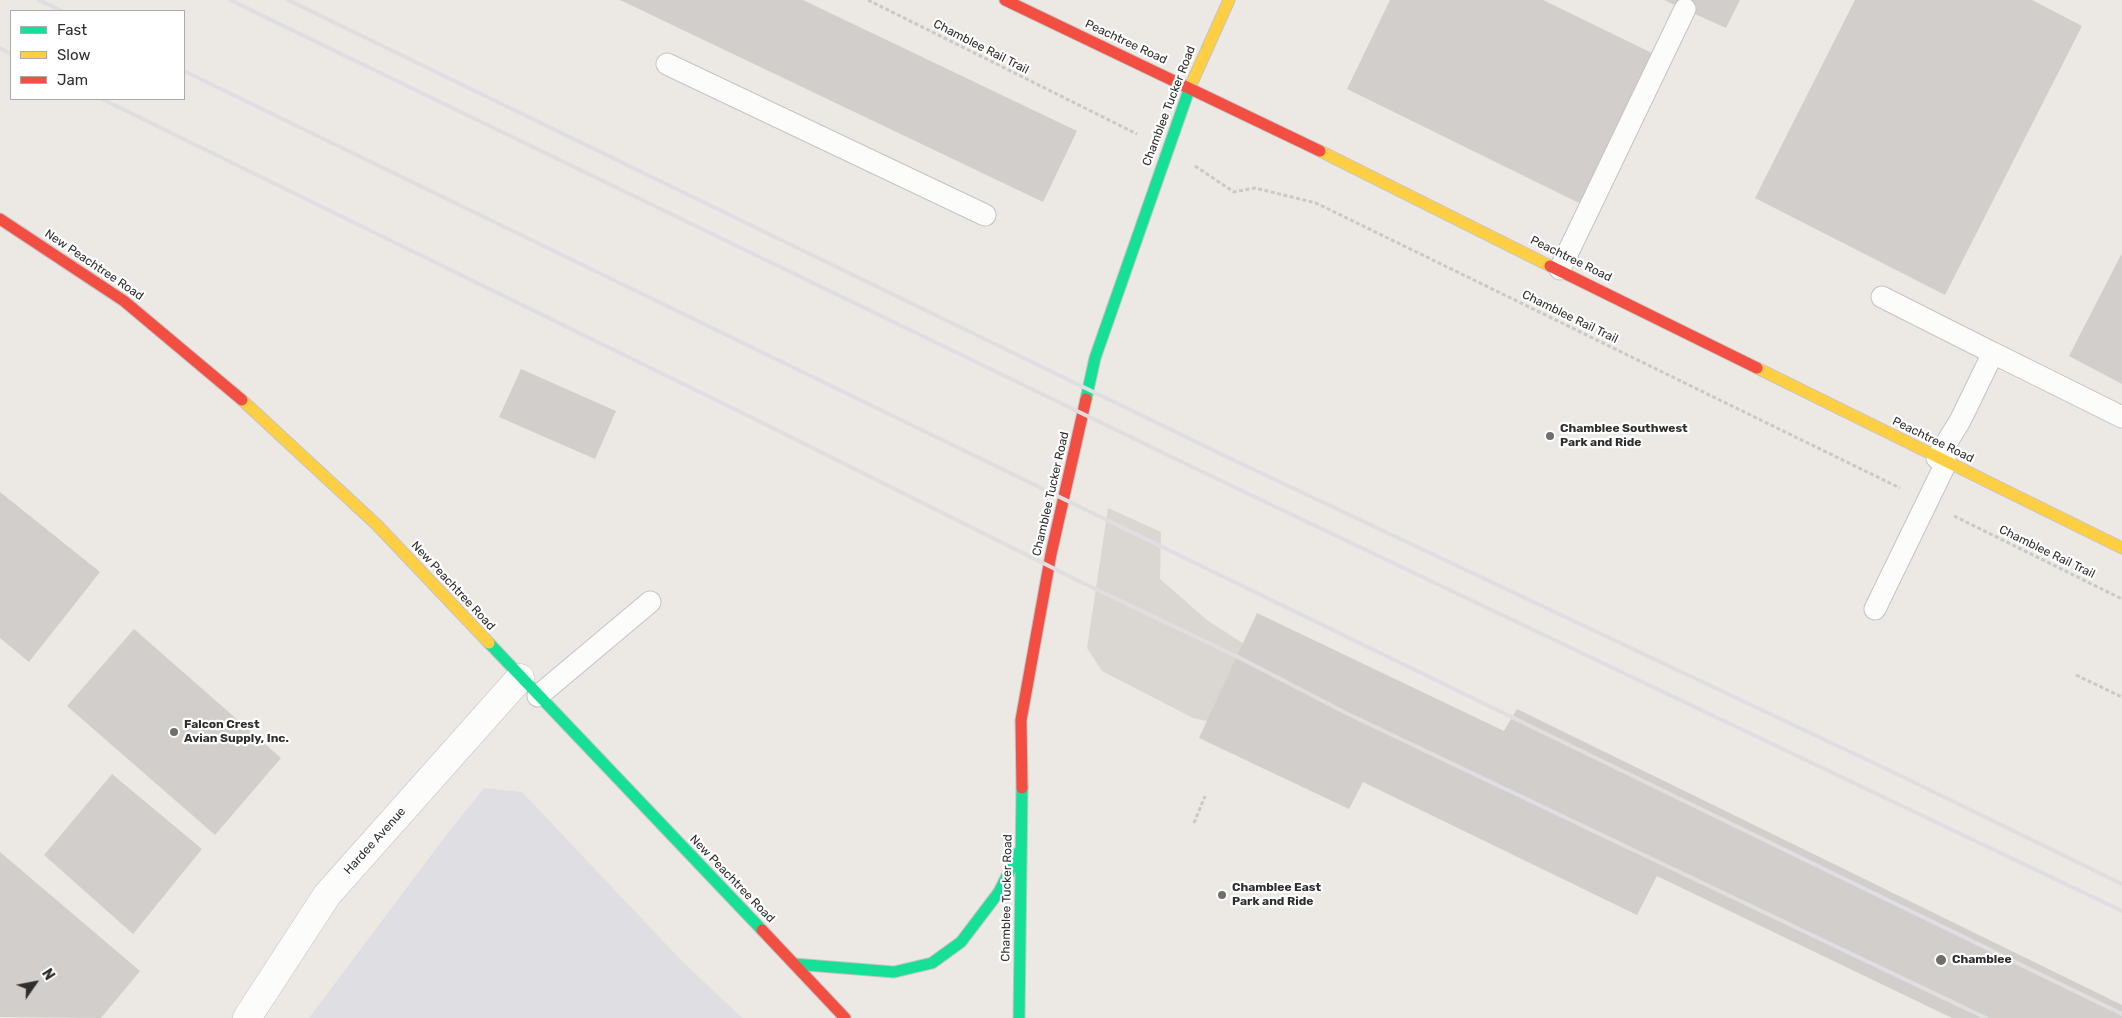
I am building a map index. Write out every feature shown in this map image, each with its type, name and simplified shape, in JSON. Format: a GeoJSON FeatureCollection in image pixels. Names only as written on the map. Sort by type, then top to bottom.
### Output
{"type":"FeatureCollection","features":[{"type":"Feature","properties":{"kind":"street","name":"Peachtree Road"},"geometry":{"type":"LineString","coordinates":[[1005,0],[1190,87],[2122,548]]}},
{"type":"Feature","properties":{"kind":"street","name":"Chamblee Tucker Road"},"geometry":{"type":"LineString","coordinates":[[1019,1018],[1022,846],[1020,720],[1051,554],[1095,358],[1190,87],[1229,0]]}},
{"type":"Feature","properties":{"kind":"street","name":"New Peachtree Road"},"geometry":{"type":"LineString","coordinates":[[0,219],[124,301],[252,408],[376,524],[845,1018]]}},
{"type":"Feature","properties":{"kind":"street","name":"Hardee Avenue"},"geometry":{"type":"LineString","coordinates":[[247,1018],[327,895],[529,687]]}},
{"type":"Feature","properties":{"kind":"street"},"geometry":{"type":"LineString","coordinates":[[794,964],[894,972],[932,963],[961,942],[999,892],[1022,846]]}},
{"type":"Feature","properties":{"kind":"lane"},"geometry":{"type":"LineString","coordinates":[[1560,269],[1685,9]]}},
{"type":"Feature","properties":{"kind":"lane"},"geometry":{"type":"LineString","coordinates":[[667,64],[985,215]]}},
{"type":"Feature","properties":{"kind":"lane"},"geometry":{"type":"LineString","coordinates":[[1882,297],[2122,417]]}},
{"type":"Feature","properties":{"kind":"lane"},"geometry":{"type":"LineString","coordinates":[[1875,608],[1993,353]]}},
{"type":"Feature","properties":{"kind":"lane"},"geometry":{"type":"LineString","coordinates":[[529,687],[650,602]]}},
{"type":"Feature","properties":{"kind":"path","name":"Chamblee Rail Trail"},"geometry":{"type":"LineString","coordinates":[[868,0],[1087,110]]}},
{"type":"Feature","properties":{"kind":"path","name":"Chamblee Rail Trail"},"geometry":{"type":"LineString","coordinates":[[1234,192],[1255,188],[1316,203],[1892,484]]}},
{"type":"Feature","properties":{"kind":"path","name":"Chamblee Rail Trail"},"geometry":{"type":"LineString","coordinates":[[1964,521],[2122,598]]}},
{"type":"Feature","properties":{"kind":"path"},"geometry":{"type":"LineString","coordinates":[[2076,675],[2122,697]]}},
{"type":"Feature","properties":{"kind":"path"},"geometry":{"type":"LineString","coordinates":[[1194,823],[1205,796]]}},
{"type":"Feature","properties":{"kind":"shaded area"},"geometry":{"type":"Polygon","coordinates":[[[1108,508],[1161,532],[1160,579],[1207,620],[1272,662],[1243,729],[1193,718],[1102,671],[1087,648],[1108,508]]]}},
{"type":"Feature","properties":{"kind":"shaded area"},"geometry":{"type":"Polygon","coordinates":[[[484,788],[522,792],[680,959],[742,1018],[309,1018],[447,834],[484,788]]]}},
{"type":"Feature","properties":{"kind":"building"},"geometry":{"type":"Polygon","coordinates":[[[620,0],[803,0],[1077,131],[1043,202],[620,0]]]}},
{"type":"Feature","properties":{"kind":"building"},"geometry":{"type":"Polygon","coordinates":[[[1390,0],[1543,0],[1654,54],[1581,204],[1347,89],[1390,0]]]}},
{"type":"Feature","properties":{"kind":"building"},"geometry":{"type":"Polygon","coordinates":[[[1664,0],[1740,0],[1726,28],[1664,0]]]}},
{"type":"Feature","properties":{"kind":"building"},"geometry":{"type":"Polygon","coordinates":[[[1855,0],[2032,0],[2082,26],[1945,295],[1755,198],[1855,0]]]}},
{"type":"Feature","properties":{"kind":"building"},"geometry":{"type":"Polygon","coordinates":[[[2122,253],[2122,384],[2069,356],[2122,253]]]}},
{"type":"Feature","properties":{"kind":"building"},"geometry":{"type":"Polygon","coordinates":[[[521,369],[616,411],[595,459],[499,417],[521,369]]]}},
{"type":"Feature","properties":{"kind":"building"},"geometry":{"type":"Polygon","coordinates":[[[0,492],[100,572],[29,662],[0,638],[0,492]]]}},
{"type":"Feature","properties":{"kind":"building"},"geometry":{"type":"Polygon","coordinates":[[[1257,613],[1504,731],[1517,709],[2122,1005],[2122,1018],[1952,1018],[1657,876],[1637,915],[1363,782],[1349,809],[1199,738],[1257,613]]]}},
{"type":"Feature","properties":{"kind":"building","name":"Falcon Crest Avian Supply, Inc."},"geometry":{"type":"Polygon","coordinates":[[[134,629],[281,758],[215,835],[67,706],[134,629]]]}},
{"type":"Feature","properties":{"kind":"building"},"geometry":{"type":"Polygon","coordinates":[[[112,774],[202,849],[133,934],[44,855],[112,774]]]}},
{"type":"Feature","properties":{"kind":"building"},"geometry":{"type":"Polygon","coordinates":[[[0,852],[140,971],[101,1018],[0,1017],[0,852]]]}},
{"type":"Feature","properties":{"kind":"railway"},"geometry":{"type":"LineString","coordinates":[[39,0],[60,10]]}},
{"type":"Feature","properties":{"kind":"railway"},"geometry":{"type":"LineString","coordinates":[[230,0],[1211,476],[2122,911]]}},
{"type":"Feature","properties":{"kind":"railway"},"geometry":{"type":"LineString","coordinates":[[288,0],[1223,455],[1897,774],[2122,884]]}},
{"type":"Feature","properties":{"kind":"railway"},"geometry":{"type":"LineString","coordinates":[[0,48],[10,53]]}},
{"type":"Feature","properties":{"kind":"railway"},"geometry":{"type":"LineString","coordinates":[[185,71],[2122,1014]]}},
{"type":"Feature","properties":{"kind":"railway"},"geometry":{"type":"LineString","coordinates":[[104,100],[771,427],[1081,582],[1238,657],[1346,713],[1986,1018]]}},
{"type":"Feature","properties":{"kind":"traffic: fast"},"geometry":{"type":"LineString","coordinates":[[1086,399],[1095,358],[1190,87]]}},
{"type":"Feature","properties":{"kind":"traffic: fast"},"geometry":{"type":"LineString","coordinates":[[489,643],[762,930]]}},
{"type":"Feature","properties":{"kind":"traffic: fast"},"geometry":{"type":"LineString","coordinates":[[1019,1018],[1022,788]]}},
{"type":"Feature","properties":{"kind":"traffic: fast"},"geometry":{"type":"LineString","coordinates":[[794,964],[894,972],[932,963],[961,942],[999,892],[1019,852]]}},
{"type":"Feature","properties":{"kind":"traffic: slow"},"geometry":{"type":"LineString","coordinates":[[1190,87],[1229,0]]}},
{"type":"Feature","properties":{"kind":"traffic: slow"},"geometry":{"type":"LineString","coordinates":[[1320,151],[1550,266]]}},
{"type":"Feature","properties":{"kind":"traffic: slow"},"geometry":{"type":"LineString","coordinates":[[1757,368],[2122,548]]}},
{"type":"Feature","properties":{"kind":"traffic: slow"},"geometry":{"type":"LineString","coordinates":[[242,400],[377,525],[489,643]]}},
{"type":"Feature","properties":{"kind":"traffic: jam"},"geometry":{"type":"LineString","coordinates":[[1005,0],[1320,151]]}},
{"type":"Feature","properties":{"kind":"traffic: jam"},"geometry":{"type":"LineString","coordinates":[[0,219],[124,301],[242,400]]}},
{"type":"Feature","properties":{"kind":"traffic: jam"},"geometry":{"type":"LineString","coordinates":[[1550,266],[1757,368]]}},
{"type":"Feature","properties":{"kind":"traffic: jam"},"geometry":{"type":"LineString","coordinates":[[1022,788],[1021,720],[1051,554],[1086,399]]}},
{"type":"Feature","properties":{"kind":"traffic: jam"},"geometry":{"type":"LineString","coordinates":[[762,930],[845,1018]]}},
{"type":"Feature","properties":{"kind":"place","name":"Chamblee Southwest Park and Ride"},"geometry":{"type":"Point","coordinates":[1550,436]}},
{"type":"Feature","properties":{"kind":"place","name":"Falcon Crest Avian Supply, Inc."},"geometry":{"type":"Point","coordinates":[174,732]}},
{"type":"Feature","properties":{"kind":"place","name":"Chamblee East Park and Ride"},"geometry":{"type":"Point","coordinates":[1222,895]}},
{"type":"Feature","properties":{"kind":"place","name":"Chamblee"},"geometry":{"type":"Point","coordinates":[1941,960]}}]}
